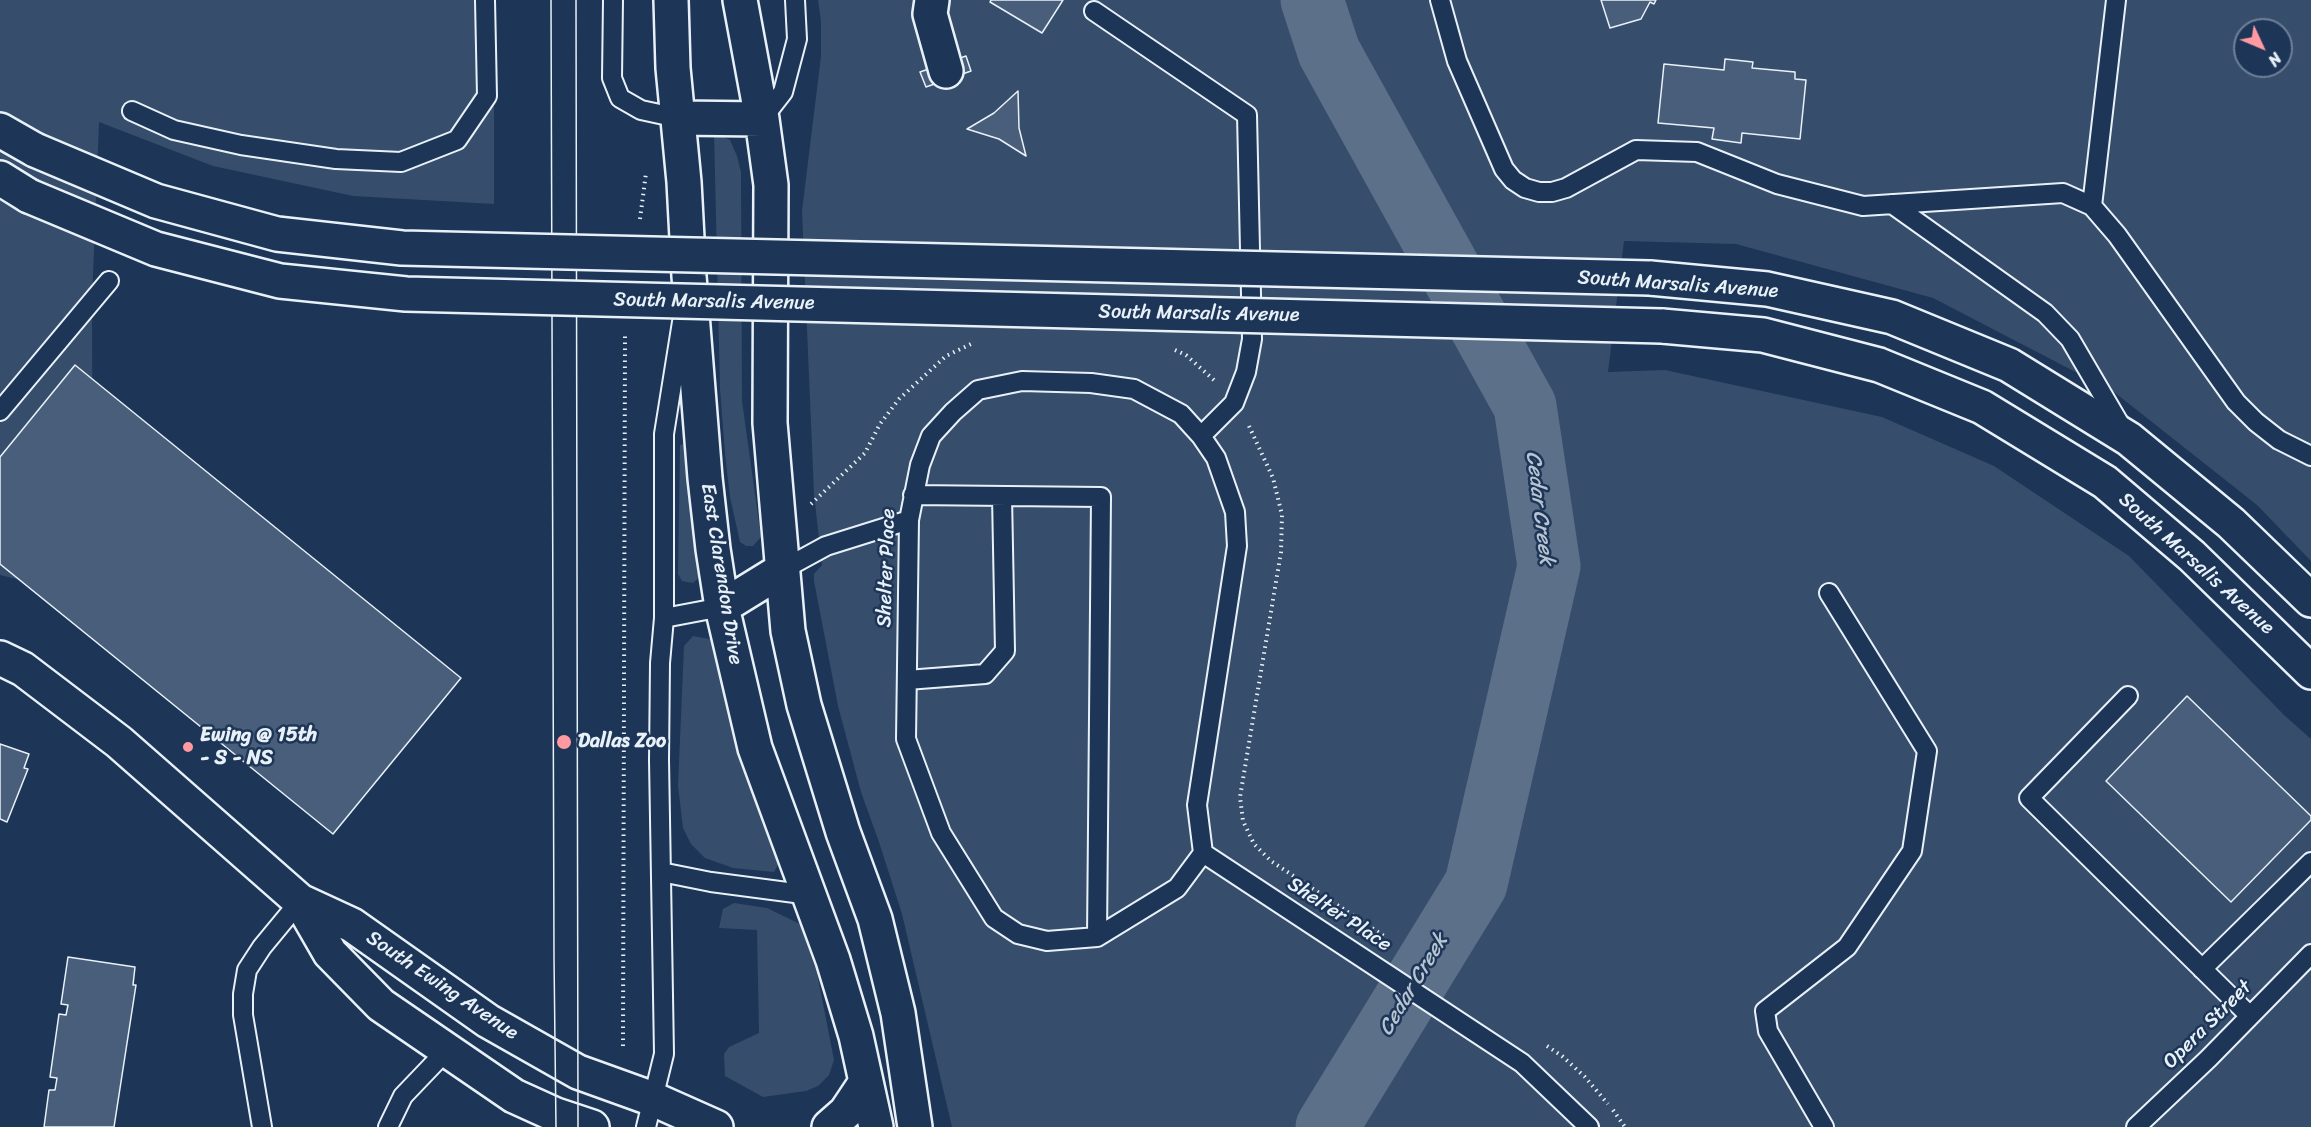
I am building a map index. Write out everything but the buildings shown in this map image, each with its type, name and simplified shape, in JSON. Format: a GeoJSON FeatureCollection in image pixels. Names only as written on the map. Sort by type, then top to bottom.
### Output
{"type":"FeatureCollection","features":[{"type":"Feature","properties":{"kind":"main road","name":"East Clarendon Drive"},"geometry":{"type":"LineString","coordinates":[[671,0],[673,68],[684,182],[705,478],[722,607],[755,748],[810,895],[843,992],[856,1036],[876,1127]]}},
{"type":"Feature","properties":{"kind":"main road"},"geometry":{"type":"LineString","coordinates":[[740,0],[762,119],[771,185],[770,423],[788,631],[804,705],[843,832],[875,919],[898,1012],[915,1127]]}},
{"type":"Feature","properties":{"kind":"main road"},"geometry":{"type":"LineString","coordinates":[[932,0],[930,14],[946,71]]}},
{"type":"Feature","properties":{"kind":"main road"},"geometry":{"type":"LineString","coordinates":[[678,118],[762,119]]}},
{"type":"Feature","properties":{"kind":"main road","name":"South Marsalis Avenue"},"geometry":{"type":"LineString","coordinates":[[0,130],[35,150],[156,201],[277,234],[402,248],[1650,278],[1767,289],[1892,317],[2009,365],[2129,440],[2231,523],[2311,600]]}},
{"type":"Feature","properties":{"kind":"main road","name":"South Marsalis Avenue"},"geometry":{"type":"LineString","coordinates":[[0,178],[29,196],[167,252],[280,280],[406,294],[1662,326],[1763,335],[1879,365],[1982,407],[2105,482],[2192,556],[2311,672]]}},
{"type":"Feature","properties":{"kind":"main road"},"geometry":{"type":"LineString","coordinates":[[2192,556],[2231,523]]}},
{"type":"Feature","properties":{"kind":"main road"},"geometry":{"type":"LineString","coordinates":[[722,607],[782,570]]}},
{"type":"Feature","properties":{"kind":"main road","name":"South Ewing Avenue"},"geometry":{"type":"LineString","coordinates":[[0,658],[23,669],[119,742],[300,901],[352,925],[488,1021],[649,1113],[716,1127]]}},
{"type":"Feature","properties":{"kind":"main road","name":"South Ewing Avenue"},"geometry":{"type":"LineString","coordinates":[[300,901],[330,953],[381,1005],[514,1096],[556,1115],[592,1127]]}},
{"type":"Feature","properties":{"kind":"main road"},"geometry":{"type":"LineString","coordinates":[[829,1127],[846,1112],[866,1082]]}},
{"type":"Feature","properties":{"kind":"lane"},"geometry":{"type":"LineString","coordinates":[[132,111],[174,129],[241,145],[336,159],[401,162],[457,140],[487,96],[485,0]]}},
{"type":"Feature","properties":{"kind":"lane"},"geometry":{"type":"LineString","coordinates":[[613,0],[612,78],[620,98],[641,110],[678,118]]}},
{"type":"Feature","properties":{"kind":"lane"},"geometry":{"type":"LineString","coordinates":[[762,119],[783,92],[797,39],[795,0]]}},
{"type":"Feature","properties":{"kind":"lane"},"geometry":{"type":"LineString","coordinates":[[1440,0],[1457,61],[1504,169],[1524,188],[1539,192],[1552,192],[1566,188],[1636,150],[1697,152],[1778,184],[1863,206],[2063,194],[2092,206],[2141,267],[2236,402],[2279,440],[2311,456]]}},
{"type":"Feature","properties":{"kind":"lane"},"geometry":{"type":"LineString","coordinates":[[2092,206],[2116,0]]}},
{"type":"Feature","properties":{"kind":"lane"},"geometry":{"type":"LineString","coordinates":[[1094,11],[1247,115],[1252,339],[1246,372],[1234,403],[1202,436]]}},
{"type":"Feature","properties":{"kind":"lane"},"geometry":{"type":"LineString","coordinates":[[1892,204],[2044,313],[2070,339],[2129,440]]}},
{"type":"Feature","properties":{"kind":"lane"},"geometry":{"type":"LineString","coordinates":[[649,1113],[664,1054],[660,663],[664,618],[664,434],[689,276]]}},
{"type":"Feature","properties":{"kind":"lane"},"geometry":{"type":"LineString","coordinates":[[0,411],[109,281]]}},
{"type":"Feature","properties":{"kind":"lane","name":"Shelter Place"},"geometry":{"type":"LineString","coordinates":[[1022,381],[1091,383],[1134,389],[1181,414],[1202,436],[1216,458],[1234,512],[1237,546],[1197,806],[1203,853],[1177,888],[1097,937],[1047,941],[1018,934],[994,918],[941,832],[906,739],[909,520],[920,465],[931,436],[952,412],[978,390],[1022,381]]}},
{"type":"Feature","properties":{"kind":"lane"},"geometry":{"type":"LineString","coordinates":[[913,495],[1101,497],[1097,937]]}},
{"type":"Feature","properties":{"kind":"lane"},"geometry":{"type":"LineString","coordinates":[[907,680],[985,674],[1005,651],[1002,496]]}},
{"type":"Feature","properties":{"kind":"lane"},"geometry":{"type":"LineString","coordinates":[[782,570],[826,546],[909,520]]}},
{"type":"Feature","properties":{"kind":"lane"},"geometry":{"type":"LineString","coordinates":[[1824,1127],[1768,1031],[1765,1011],[1847,947],[1912,851],[1927,751],[1830,593]]}},
{"type":"Feature","properties":{"kind":"lane"},"geometry":{"type":"LineString","coordinates":[[664,618],[722,607]]}},
{"type":"Feature","properties":{"kind":"lane"},"geometry":{"type":"LineString","coordinates":[[2128,696],[2029,798],[2250,1016]]}},
{"type":"Feature","properties":{"kind":"lane","name":"Shelter Place"},"geometry":{"type":"LineString","coordinates":[[1203,853],[1522,1063],[1589,1127]]}},
{"type":"Feature","properties":{"kind":"lane"},"geometry":{"type":"LineString","coordinates":[[2202,969],[2311,862]]}},
{"type":"Feature","properties":{"kind":"lane"},"geometry":{"type":"LineString","coordinates":[[661,872],[711,882],[810,895]]}},
{"type":"Feature","properties":{"kind":"lane"},"geometry":{"type":"LineString","coordinates":[[262,1127],[243,1015],[243,994],[248,970],[262,947],[300,901]]}},
{"type":"Feature","properties":{"kind":"lane","name":"Opera Street"},"geometry":{"type":"LineString","coordinates":[[2136,1127],[2311,954]]}},
{"type":"Feature","properties":{"kind":"lane"},"geometry":{"type":"LineString","coordinates":[[388,1127],[403,1096],[446,1051]]}},
{"type":"Feature","properties":{"kind":"path"},"geometry":{"type":"LineString","coordinates":[[638,230],[647,171]]}},
{"type":"Feature","properties":{"kind":"path"},"geometry":{"type":"LineString","coordinates":[[623,1046],[625,324]]}},
{"type":"Feature","properties":{"kind":"path"},"geometry":{"type":"LineString","coordinates":[[1562,1056],[1598,1092],[1624,1127]]}},
{"type":"Feature","properties":{"kind":"shaded area"},"geometry":{"type":"Polygon","coordinates":[[[0,0],[494,0],[494,204],[353,196],[213,166],[99,122],[92,301],[93,598],[0,575],[0,0]]]}},
{"type":"Feature","properties":{"kind":"shaded area"},"geometry":{"type":"Polygon","coordinates":[[[818,0],[2311,0],[2311,561],[2257,505],[2114,392],[1933,298],[1736,244],[1624,241],[1608,372],[1665,370],[1882,417],[1994,466],[2129,556],[2284,715],[2311,739],[2311,1127],[952,1127],[902,914],[861,792],[838,706],[814,581],[814,574],[822,565],[814,494],[802,211],[821,56],[821,21],[818,0]]]}},
{"type":"Feature","properties":{"kind":"shaded area"},"geometry":{"type":"Polygon","coordinates":[[[714,132],[730,140],[741,172],[742,401],[761,537],[753,546],[746,546],[740,542],[730,497],[725,454],[720,389],[714,132]]]}},
{"type":"Feature","properties":{"kind":"shaded area"},"geometry":{"type":"Polygon","coordinates":[[[683,444],[702,574],[693,583],[682,581],[678,574],[680,445],[683,444]]]}},
{"type":"Feature","properties":{"kind":"shaded area"},"geometry":{"type":"Polygon","coordinates":[[[693,636],[715,640],[780,861],[774,872],[733,868],[705,858],[691,844],[683,828],[678,786],[684,646],[693,636]]]}},
{"type":"Feature","properties":{"kind":"shaded area"},"geometry":{"type":"Polygon","coordinates":[[[734,903],[767,908],[800,924],[817,973],[834,1060],[829,1075],[818,1086],[806,1091],[763,1097],[725,1076],[724,1054],[729,1047],[759,1033],[757,930],[719,928],[723,909],[734,903]]]}},
{"type":"Feature","properties":{"kind":"waterway","name":"Cedar Creek"},"geometry":{"type":"LineString","coordinates":[[1312,0],[1329,52],[1525,406],[1549,566],[1476,884],[1327,1127]]}},
{"type":"Feature","properties":{"kind":"tram line"},"geometry":{"type":"LineString","coordinates":[[551,0],[556,1127]]}},
{"type":"Feature","properties":{"kind":"tram line"},"geometry":{"type":"LineString","coordinates":[[576,0],[578,1127]]}},
{"type":"Feature","properties":{"kind":"place","name":"Dallas Zoo"},"geometry":{"type":"Point","coordinates":[564,742]}},
{"type":"Feature","properties":{"kind":"place","name":"Ewing @ 15th - S - NS"},"geometry":{"type":"Point","coordinates":[188,747]}}]}
